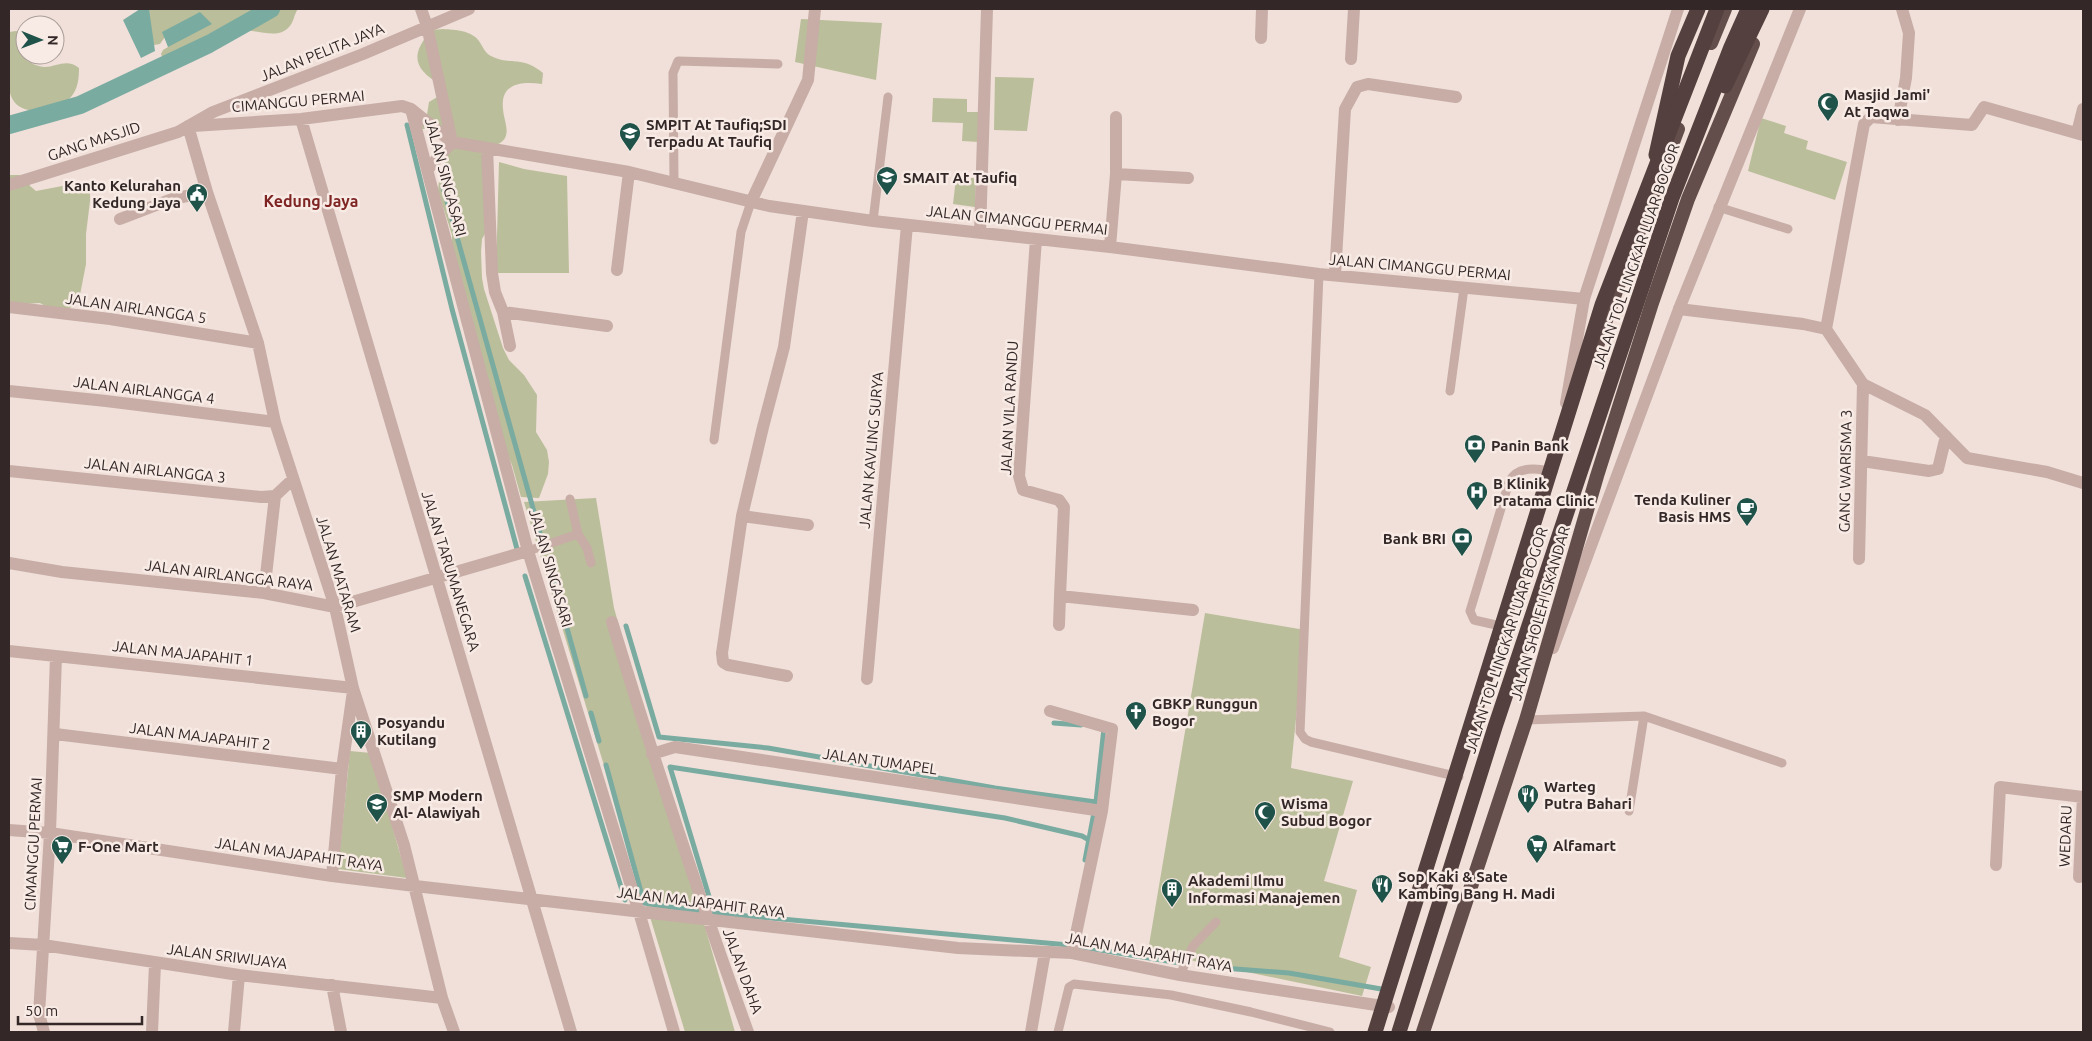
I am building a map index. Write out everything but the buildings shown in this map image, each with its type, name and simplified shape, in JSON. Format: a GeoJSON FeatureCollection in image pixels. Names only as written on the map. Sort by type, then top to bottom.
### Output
{"type":"FeatureCollection","features":[{"type":"Feature","properties":{"kind":"highway"},"geometry":{"type":"LineString","coordinates":[[1648,190],[1678,56],[1698,9]]}},
{"type":"Feature","properties":{"kind":"highway","name":"JALAN TOL LINGKAR LUAR BOGOR"},"geometry":{"type":"LineString","coordinates":[[1375,1032],[1602,305],[1717,9]]}},
{"type":"Feature","properties":{"kind":"highway","name":"JALAN SHOLEH ISKANDAR"},"geometry":{"type":"LineString","coordinates":[[1381,1032],[1553,472],[1615,294],[1725,9]]}},
{"type":"Feature","properties":{"kind":"highway","name":"JALAN TOL LINGKAR LUAR BOGOR"},"geometry":{"type":"LineString","coordinates":[[1399,1032],[1495,727],[1672,198],[1731,47],[1748,9]]}},
{"type":"Feature","properties":{"kind":"highway"},"geometry":{"type":"LineString","coordinates":[[1672,198],[1762,9]]}},
{"type":"Feature","properties":{"kind":"highway","name":"JALAN SHOLEH ISKANDAR"},"geometry":{"type":"LineString","coordinates":[[1423,1032],[1526,720],[1597,476],[1652,303],[1688,199],[1767,9]]}},
{"type":"Feature","properties":{"kind":"street"},"geometry":{"type":"LineString","coordinates":[[421,9],[427,26],[452,142],[428,168]]}},
{"type":"Feature","properties":{"kind":"street","name":"JALAN PELITA JAYA"},"geometry":{"type":"LineString","coordinates":[[188,126],[213,112],[469,9]]}},
{"type":"Feature","properties":{"kind":"street"},"geometry":{"type":"LineString","coordinates":[[751,202],[808,80],[816,9]]}},
{"type":"Feature","properties":{"kind":"street"},"geometry":{"type":"LineString","coordinates":[[980,233],[987,9]]}},
{"type":"Feature","properties":{"kind":"street"},"geometry":{"type":"LineString","coordinates":[[1261,38],[1262,9]]}},
{"type":"Feature","properties":{"kind":"street"},"geometry":{"type":"LineString","coordinates":[[1351,59],[1354,9]]}},
{"type":"Feature","properties":{"kind":"street"},"geometry":{"type":"LineString","coordinates":[[1553,472],[1584,298],[1678,9]]}},
{"type":"Feature","properties":{"kind":"street"},"geometry":{"type":"LineString","coordinates":[[1526,720],[1718,207],[1800,9]]}},
{"type":"Feature","properties":{"kind":"street"},"geometry":{"type":"LineString","coordinates":[[1898,120],[1906,78],[1908,33],[1902,9]]}},
{"type":"Feature","properties":{"kind":"street"},"geometry":{"type":"LineString","coordinates":[[1335,275],[1345,109],[1357,87],[1368,84],[1456,97]]}},
{"type":"Feature","properties":{"kind":"street","name":"CIMANGGU PERMAI"},"geometry":{"type":"LineString","coordinates":[[188,126],[301,119],[402,106],[411,109]]}},
{"type":"Feature","properties":{"kind":"street"},"geometry":{"type":"LineString","coordinates":[[1826,329],[1864,124],[1871,118],[1972,125],[1984,106],[2080,134],[2083,109]]}},
{"type":"Feature","properties":{"kind":"street","name":"JALAN CIMANGGU PERMAI"},"geometry":{"type":"LineString","coordinates":[[411,109],[452,142],[629,172],[751,202],[803,211],[1319,274],[1584,298]]}},
{"type":"Feature","properties":{"kind":"street","name":"JALAN SINGASARI"},"geometry":{"type":"LineString","coordinates":[[411,109],[528,551],[674,1032]]}},
{"type":"Feature","properties":{"kind":"street"},"geometry":{"type":"LineString","coordinates":[[1110,247],[1116,174],[1116,118]]}},
{"type":"Feature","properties":{"kind":"street","name":"JALAN TARUMANEGARA"},"geometry":{"type":"LineString","coordinates":[[301,119],[571,1032]]}},
{"type":"Feature","properties":{"kind":"street","name":"GANG MASJID"},"geometry":{"type":"LineString","coordinates":[[9,185],[178,132],[188,126]]}},
{"type":"Feature","properties":{"kind":"street","name":"JALAN MATARAM"},"geometry":{"type":"LineString","coordinates":[[188,126],[207,192],[258,343],[275,422],[292,480],[335,607],[353,688],[389,796],[415,886],[442,998],[454,1032]]}},
{"type":"Feature","properties":{"kind":"street"},"geometry":{"type":"LineString","coordinates":[[487,148],[492,273],[495,292],[503,312],[510,346]]}},
{"type":"Feature","properties":{"kind":"street"},"geometry":{"type":"LineString","coordinates":[[617,270],[629,172]]}},
{"type":"Feature","properties":{"kind":"street"},"geometry":{"type":"LineString","coordinates":[[1116,174],[1188,178]]}},
{"type":"Feature","properties":{"kind":"street"},"geometry":{"type":"LineString","coordinates":[[120,219],[172,199],[207,192]]}},
{"type":"Feature","properties":{"kind":"street"},"geometry":{"type":"LineString","coordinates":[[787,676],[732,667],[723,662],[722,653],[742,516],[784,347],[803,211]]}},
{"type":"Feature","properties":{"kind":"street","name":"JALAN KAVLING SURYA"},"geometry":{"type":"LineString","coordinates":[[867,679],[907,225]]}},
{"type":"Feature","properties":{"kind":"street","name":"JALAN VILA RANDU"},"geometry":{"type":"LineString","coordinates":[[1036,239],[1019,476],[1023,490],[1059,500],[1064,507],[1060,596]]}},
{"type":"Feature","properties":{"kind":"street","name":"JALAN AIRLANGGA 5"},"geometry":{"type":"LineString","coordinates":[[9,307],[110,319],[258,343]]}},
{"type":"Feature","properties":{"kind":"street"},"geometry":{"type":"LineString","coordinates":[[1679,309],[1803,324],[1826,329],[1863,384],[1925,415],[1967,458],[2047,472],[2083,483]]}},
{"type":"Feature","properties":{"kind":"street"},"geometry":{"type":"LineString","coordinates":[[503,312],[607,326]]}},
{"type":"Feature","properties":{"kind":"street","name":"GANG WARISMA 3"},"geometry":{"type":"LineString","coordinates":[[1859,559],[1863,384]]}},
{"type":"Feature","properties":{"kind":"street","name":"JALAN AIRLANGGA 4"},"geometry":{"type":"LineString","coordinates":[[9,391],[275,422]]}},
{"type":"Feature","properties":{"kind":"street"},"geometry":{"type":"LineString","coordinates":[[1862,461],[1929,471],[1938,469],[1946,436]]}},
{"type":"Feature","properties":{"kind":"street","name":"JALAN AIRLANGGA 3"},"geometry":{"type":"LineString","coordinates":[[9,471],[261,497],[275,496]]}},
{"type":"Feature","properties":{"kind":"street"},"geometry":{"type":"LineString","coordinates":[[264,593],[275,496],[292,480]]}},
{"type":"Feature","properties":{"kind":"street"},"geometry":{"type":"LineString","coordinates":[[742,516],[808,525]]}},
{"type":"Feature","properties":{"kind":"street","name":"JALAN AIRLANGGA RAYA"},"geometry":{"type":"LineString","coordinates":[[9,563],[62,572],[264,593],[335,607],[528,551]]}},
{"type":"Feature","properties":{"kind":"street"},"geometry":{"type":"LineString","coordinates":[[1059,625],[1060,596],[1193,610]]}},
{"type":"Feature","properties":{"kind":"street"},"geometry":{"type":"LineString","coordinates":[[612,622],[652,754],[707,920]]}},
{"type":"Feature","properties":{"kind":"street","name":"JALAN MAJAPAHIT 1"},"geometry":{"type":"LineString","coordinates":[[9,651],[353,688]]}},
{"type":"Feature","properties":{"kind":"street","name":"CIMANGGU PERMAI"},"geometry":{"type":"LineString","coordinates":[[44,1032],[39,1014],[50,833],[56,656]]}},
{"type":"Feature","properties":{"kind":"street"},"geometry":{"type":"LineString","coordinates":[[332,876],[342,769],[353,688]]}},
{"type":"Feature","properties":{"kind":"street"},"geometry":{"type":"LineString","coordinates":[[1050,711],[1112,729],[1073,947]]}},
{"type":"Feature","properties":{"kind":"street","name":"JALAN MAJAPAHIT 2"},"geometry":{"type":"LineString","coordinates":[[54,734],[342,769]]}},
{"type":"Feature","properties":{"kind":"street","name":"JALAN TUMAPEL"},"geometry":{"type":"LineString","coordinates":[[652,754],[675,747],[1098,810]]}},
{"type":"Feature","properties":{"kind":"street"},"geometry":{"type":"LineString","coordinates":[[1996,865],[2000,787],[2083,797]]}},
{"type":"Feature","properties":{"kind":"street","name":"WEDARU"},"geometry":{"type":"LineString","coordinates":[[2079,877],[2083,797]]}},
{"type":"Feature","properties":{"kind":"street","name":"JALAN MAJAPAHIT RAYA"},"geometry":{"type":"LineString","coordinates":[[9,830],[50,833],[332,876],[958,948],[1045,952],[1073,947],[1180,975],[1389,1007]]}},
{"type":"Feature","properties":{"kind":"street","name":"JALAN DAHA"},"geometry":{"type":"LineString","coordinates":[[707,920],[748,1032]]}},
{"type":"Feature","properties":{"kind":"street","name":"JALAN SRIWIJAYA"},"geometry":{"type":"LineString","coordinates":[[9,943],[43,945],[155,964],[239,975],[442,998]]}},
{"type":"Feature","properties":{"kind":"street"},"geometry":{"type":"LineString","coordinates":[[1031,1032],[1045,952]]}},
{"type":"Feature","properties":{"kind":"street"},"geometry":{"type":"LineString","coordinates":[[152,1032],[155,964]]}},
{"type":"Feature","properties":{"kind":"street"},"geometry":{"type":"LineString","coordinates":[[234,1032],[239,975]]}},
{"type":"Feature","properties":{"kind":"street"},"geometry":{"type":"LineString","coordinates":[[332,985],[341,1032]]}},
{"type":"Feature","properties":{"kind":"lane"},"geometry":{"type":"LineString","coordinates":[[674,182],[672,73],[678,61],[778,64]]}},
{"type":"Feature","properties":{"kind":"lane"},"geometry":{"type":"LineString","coordinates":[[873,221],[888,97]]}},
{"type":"Feature","properties":{"kind":"lane"},"geometry":{"type":"LineString","coordinates":[[714,440],[741,232],[751,202]]}},
{"type":"Feature","properties":{"kind":"lane"},"geometry":{"type":"LineString","coordinates":[[1718,207],[1788,229]]}},
{"type":"Feature","properties":{"kind":"lane"},"geometry":{"type":"LineString","coordinates":[[1319,274],[1300,732],[1305,739],[1311,742],[1460,777]]}},
{"type":"Feature","properties":{"kind":"lane"},"geometry":{"type":"LineString","coordinates":[[1450,391],[1464,288]]}},
{"type":"Feature","properties":{"kind":"lane"},"geometry":{"type":"LineString","coordinates":[[1506,627],[1474,620],[1470,611],[1509,482],[1514,474],[1529,469],[1539,468],[1553,472]]}},
{"type":"Feature","properties":{"kind":"lane"},"geometry":{"type":"LineString","coordinates":[[570,499],[578,534],[587,548],[591,563]]}},
{"type":"Feature","properties":{"kind":"lane"},"geometry":{"type":"LineString","coordinates":[[528,551],[578,534]]}},
{"type":"Feature","properties":{"kind":"lane"},"geometry":{"type":"LineString","coordinates":[[1526,720],[1644,716],[1782,763]]}},
{"type":"Feature","properties":{"kind":"lane"},"geometry":{"type":"LineString","coordinates":[[1629,811],[1644,716]]}},
{"type":"Feature","properties":{"kind":"lane"},"geometry":{"type":"LineString","coordinates":[[1180,975],[1193,946],[1216,922]]}},
{"type":"Feature","properties":{"kind":"lane"},"geometry":{"type":"LineString","coordinates":[[1058,1032],[1069,987],[1074,984],[1171,995],[1306,1029],[1330,1032]]}},
{"type":"Feature","properties":{"kind":"green space"},"geometry":{"type":"Polygon","coordinates":[[[143,9],[298,9],[291,25],[281,32],[272,34],[240,32],[222,40],[216,47],[193,51],[174,62],[163,59],[161,54],[168,47],[167,34],[160,44],[154,45],[143,9]]]}},
{"type":"Feature","properties":{"kind":"green space"},"geometry":{"type":"Polygon","coordinates":[[[801,19],[882,23],[876,80],[795,62],[801,19]]]}},
{"type":"Feature","properties":{"kind":"green space"},"geometry":{"type":"Polygon","coordinates":[[[432,30],[458,30],[472,35],[476,37],[491,56],[498,59],[522,62],[543,73],[542,84],[520,84],[509,89],[505,94],[503,109],[507,130],[504,139],[493,146],[488,228],[482,239],[481,252],[484,289],[503,348],[509,360],[524,375],[537,395],[536,432],[547,450],[549,462],[548,474],[539,498],[521,497],[512,465],[503,443],[451,258],[452,235],[438,191],[439,181],[446,160],[445,129],[420,129],[412,112],[425,127],[429,102],[439,96],[441,85],[420,67],[418,54],[420,47],[432,30]]]}},
{"type":"Feature","properties":{"kind":"green space"},"geometry":{"type":"Polygon","coordinates":[[[15,31],[15,65],[49,67],[65,65],[66,63],[79,68],[77,87],[66,102],[42,110],[33,110],[18,106],[13,100],[10,94],[8,77],[9,32],[15,31]]]}},
{"type":"Feature","properties":{"kind":"green space"},"geometry":{"type":"Polygon","coordinates":[[[995,77],[1034,78],[1027,131],[994,130],[995,77]]]}},
{"type":"Feature","properties":{"kind":"green space"},"geometry":{"type":"Polygon","coordinates":[[[933,98],[967,99],[967,112],[980,112],[979,142],[962,141],[963,123],[932,122],[933,98]]]}},
{"type":"Feature","properties":{"kind":"green space"},"geometry":{"type":"Polygon","coordinates":[[[1761,118],[1786,126],[1784,133],[1808,141],[1806,149],[1847,162],[1835,200],[1748,171],[1761,118]]]}},
{"type":"Feature","properties":{"kind":"green space"},"geometry":{"type":"Polygon","coordinates":[[[499,162],[524,169],[567,176],[569,273],[496,273],[499,162]]]}},
{"type":"Feature","properties":{"kind":"green space"},"geometry":{"type":"Polygon","coordinates":[[[9,175],[19,175],[27,178],[30,186],[36,191],[78,183],[86,185],[90,193],[86,234],[86,264],[79,300],[74,306],[67,309],[47,307],[40,303],[9,305],[9,175]]]}},
{"type":"Feature","properties":{"kind":"green space"},"geometry":{"type":"Polygon","coordinates":[[[956,178],[976,178],[975,207],[953,204],[956,178]]]}},
{"type":"Feature","properties":{"kind":"green space"},"geometry":{"type":"Polygon","coordinates":[[[596,498],[614,608],[735,1032],[685,1032],[524,502],[596,498]]]}},
{"type":"Feature","properties":{"kind":"green space","name":"Wisma Subud Bogor"},"geometry":{"type":"Polygon","coordinates":[[[1205,613],[1305,630],[1291,768],[1353,781],[1324,881],[1357,890],[1339,957],[1371,967],[1362,996],[1189,960],[1186,964],[1153,956],[1152,952],[1148,951],[1205,613]]]}},
{"type":"Feature","properties":{"kind":"green space"},"geometry":{"type":"Polygon","coordinates":[[[350,751],[371,753],[407,878],[338,869],[350,751]]]}},
{"type":"Feature","properties":{"kind":"water"},"geometry":{"type":"Polygon","coordinates":[[[140,9],[149,9],[155,51],[141,58],[123,20],[140,9]]]}},
{"type":"Feature","properties":{"kind":"water"},"geometry":{"type":"Polygon","coordinates":[[[200,12],[212,24],[168,47],[162,32],[200,12]]]}},
{"type":"Feature","properties":{"kind":"waterway"},"geometry":{"type":"LineString","coordinates":[[9,125],[80,105],[209,44],[271,9]]}},
{"type":"Feature","properties":{"kind":"waterway"},"geometry":{"type":"LineString","coordinates":[[407,125],[452,309],[517,549]]}},
{"type":"Feature","properties":{"kind":"waterway"},"geometry":{"type":"LineString","coordinates":[[443,187],[543,544]]}},
{"type":"Feature","properties":{"kind":"waterway"},"geometry":{"type":"LineString","coordinates":[[549,564],[586,696]]}},
{"type":"Feature","properties":{"kind":"waterway"},"geometry":{"type":"LineString","coordinates":[[525,576],[625,900]]}},
{"type":"Feature","properties":{"kind":"waterway"},"geometry":{"type":"LineString","coordinates":[[626,626],[659,737],[768,748],[995,788],[1096,802]]}},
{"type":"Feature","properties":{"kind":"waterway"},"geometry":{"type":"LineString","coordinates":[[591,713],[599,741]]}},
{"type":"Feature","properties":{"kind":"waterway"},"geometry":{"type":"LineString","coordinates":[[1054,723],[1081,725]]}},
{"type":"Feature","properties":{"kind":"waterway"},"geometry":{"type":"LineString","coordinates":[[1085,860],[1096,802],[1104,728]]}},
{"type":"Feature","properties":{"kind":"waterway"},"geometry":{"type":"LineString","coordinates":[[606,765],[644,903],[699,911]]}},
{"type":"Feature","properties":{"kind":"waterway"},"geometry":{"type":"LineString","coordinates":[[1089,840],[1082,836],[1005,818],[670,767],[714,913],[1069,945],[1180,963]]}},
{"type":"Feature","properties":{"kind":"waterway"},"geometry":{"type":"LineString","coordinates":[[1209,967],[1289,973],[1387,990]]}},
{"type":"Feature","properties":{"kind":"place","name":"Masjid Jami' At Taqwa"},"geometry":{"type":"Point","coordinates":[1828,122]}},
{"type":"Feature","properties":{"kind":"place","name":"SMPIT At Taufiq;SDI Terpadu At Taufiq"},"geometry":{"type":"Point","coordinates":[630,152]}},
{"type":"Feature","properties":{"kind":"place","name":"SMAIT At Taufiq"},"geometry":{"type":"Point","coordinates":[887,196]}},
{"type":"Feature","properties":{"kind":"place","name":"Kanto Kelurahan Kedung Jaya"},"geometry":{"type":"Point","coordinates":[197,213]}},
{"type":"Feature","properties":{"kind":"place","name":"Panin Bank"},"geometry":{"type":"Point","coordinates":[1475,464]}},
{"type":"Feature","properties":{"kind":"place","name":"B Klinik Pratama Clinic"},"geometry":{"type":"Point","coordinates":[1477,511]}},
{"type":"Feature","properties":{"kind":"place","name":"Tenda Kuliner Basis HMS"},"geometry":{"type":"Point","coordinates":[1747,527]}},
{"type":"Feature","properties":{"kind":"place","name":"Bank BRI"},"geometry":{"type":"Point","coordinates":[1462,557]}},
{"type":"Feature","properties":{"kind":"place","name":"GBKP Runggun Bogor"},"geometry":{"type":"Point","coordinates":[1136,731]}},
{"type":"Feature","properties":{"kind":"place","name":"Posyandu Kutilang"},"geometry":{"type":"Point","coordinates":[361,750]}},
{"type":"Feature","properties":{"kind":"place","name":"Warteg Putra Bahari"},"geometry":{"type":"Point","coordinates":[1528,814]}},
{"type":"Feature","properties":{"kind":"place","name":"SMP Modern Al- Alawiyah"},"geometry":{"type":"Point","coordinates":[377,823]}},
{"type":"Feature","properties":{"kind":"place","name":"Wisma Subud Bogor"},"geometry":{"type":"Point","coordinates":[1265,831]}},
{"type":"Feature","properties":{"kind":"place","name":"Alfamart"},"geometry":{"type":"Point","coordinates":[1537,864]}},
{"type":"Feature","properties":{"kind":"place","name":"F-One Mart"},"geometry":{"type":"Point","coordinates":[62,865]}},
{"type":"Feature","properties":{"kind":"place","name":"Sop Kaki & Sate Kambing Bang H. Madi"},"geometry":{"type":"Point","coordinates":[1382,904]}},
{"type":"Feature","properties":{"kind":"place","name":"Akademi Ilmu Informasi Manajemen"},"geometry":{"type":"Point","coordinates":[1172,908]}},
{"type":"Feature","properties":{"kind":"district","name":"Kedung Jaya"},"geometry":{"type":"Point","coordinates":[311,201]}}]}
